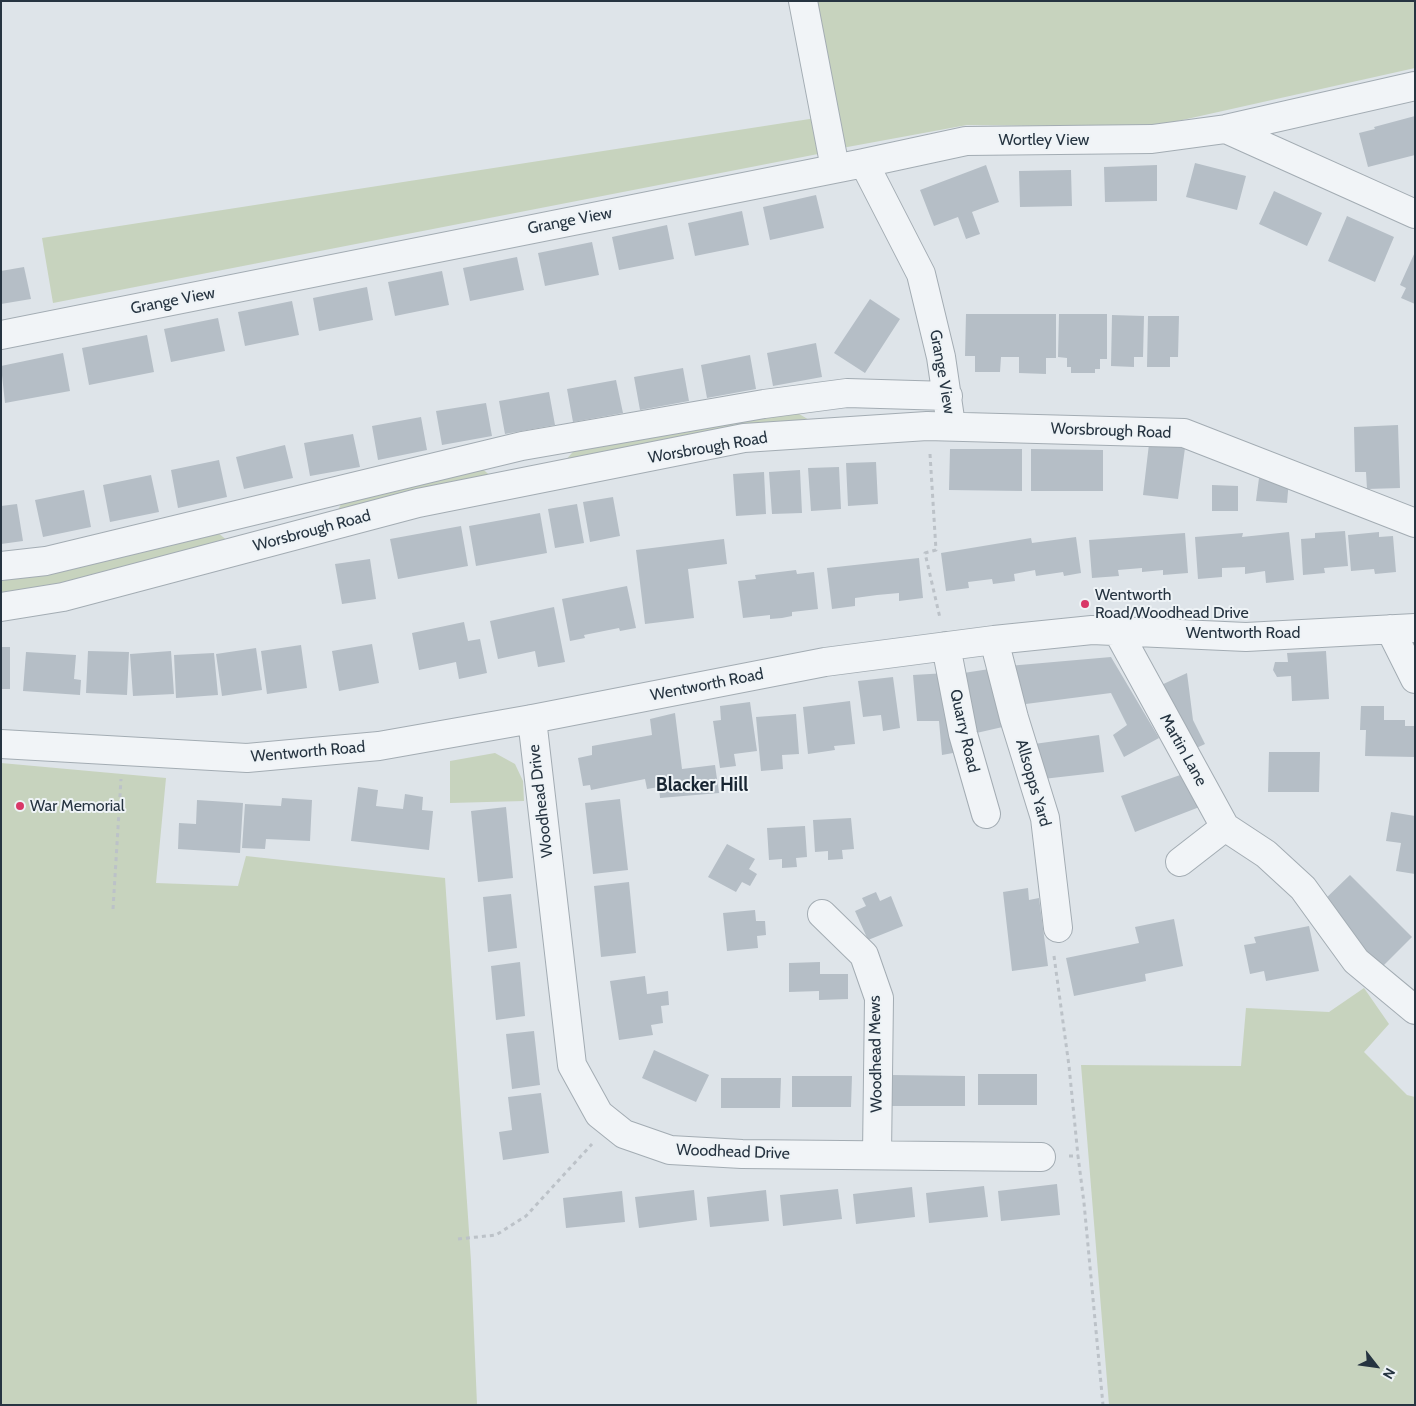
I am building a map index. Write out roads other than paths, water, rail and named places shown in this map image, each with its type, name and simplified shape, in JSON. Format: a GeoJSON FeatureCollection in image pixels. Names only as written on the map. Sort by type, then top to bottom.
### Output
{"type":"FeatureCollection","features":[{"type":"Feature","properties":{"kind":"street"},"geometry":{"type":"LineString","coordinates":[[802,1],[835,168]]}},
{"type":"Feature","properties":{"kind":"street","name":"Wortley View"},"geometry":{"type":"LineString","coordinates":[[864,163],[966,140],[1152,139],[1226,128],[1415,86]]}},
{"type":"Feature","properties":{"kind":"street"},"geometry":{"type":"LineString","coordinates":[[1226,128],[1415,214]]}},
{"type":"Feature","properties":{"kind":"street","name":"Grange View"},"geometry":{"type":"LineString","coordinates":[[1,335],[864,163],[921,274],[941,356],[948,396],[939,426]]}},
{"type":"Feature","properties":{"kind":"street","name":"Worsbrough Road"},"geometry":{"type":"LineString","coordinates":[[1,566],[46,561],[522,446],[764,404],[847,393],[948,396]]}},
{"type":"Feature","properties":{"kind":"street","name":"Worsbrough Road"},"geometry":{"type":"LineString","coordinates":[[1,607],[63,597],[418,503],[744,438],[939,426],[1184,433],[1415,523]]}},
{"type":"Feature","properties":{"kind":"street"},"geometry":{"type":"LineString","coordinates":[[1402,629],[1415,679]]}},
{"type":"Feature","properties":{"kind":"street","name":"Wentworth Road"},"geometry":{"type":"LineString","coordinates":[[1,744],[247,758],[379,746],[532,719],[825,662],[994,640],[1092,630],[1246,637],[1402,629]]}},
{"type":"Feature","properties":{"kind":"street","name":"Martin Lane"},"geometry":{"type":"LineString","coordinates":[[1117,630],[1226,827],[1266,854],[1303,888],[1356,961],[1415,1010]]}},
{"type":"Feature","properties":{"kind":"street","name":"Allsopps Yard"},"geometry":{"type":"LineString","coordinates":[[994,640],[1014,718],[1045,818],[1058,928]]}},
{"type":"Feature","properties":{"kind":"street","name":"Quarry Road"},"geometry":{"type":"LineString","coordinates":[[946,646],[963,734],[986,814]]}},
{"type":"Feature","properties":{"kind":"street","name":"Woodhead Drive"},"geometry":{"type":"LineString","coordinates":[[532,719],[572,1064],[599,1114],[624,1134],[670,1150],[742,1154],[1041,1157]]}},
{"type":"Feature","properties":{"kind":"street"},"geometry":{"type":"LineString","coordinates":[[1180,862],[1226,827]]}},
{"type":"Feature","properties":{"kind":"street","name":"Woodhead Mews"},"geometry":{"type":"LineString","coordinates":[[822,914],[864,955],[879,998],[877,1154]]}},
{"type":"Feature","properties":{"kind":"place","name":"Wentworth Road/Woodhead Drive"},"geometry":{"type":"Point","coordinates":[1085,604]}},
{"type":"Feature","properties":{"kind":"place","name":"War Memorial"},"geometry":{"type":"Point","coordinates":[20,806]}},
{"type":"Feature","properties":{"kind":"district","name":"Blacker Hill"},"geometry":{"type":"Point","coordinates":[702,785]}}]}
